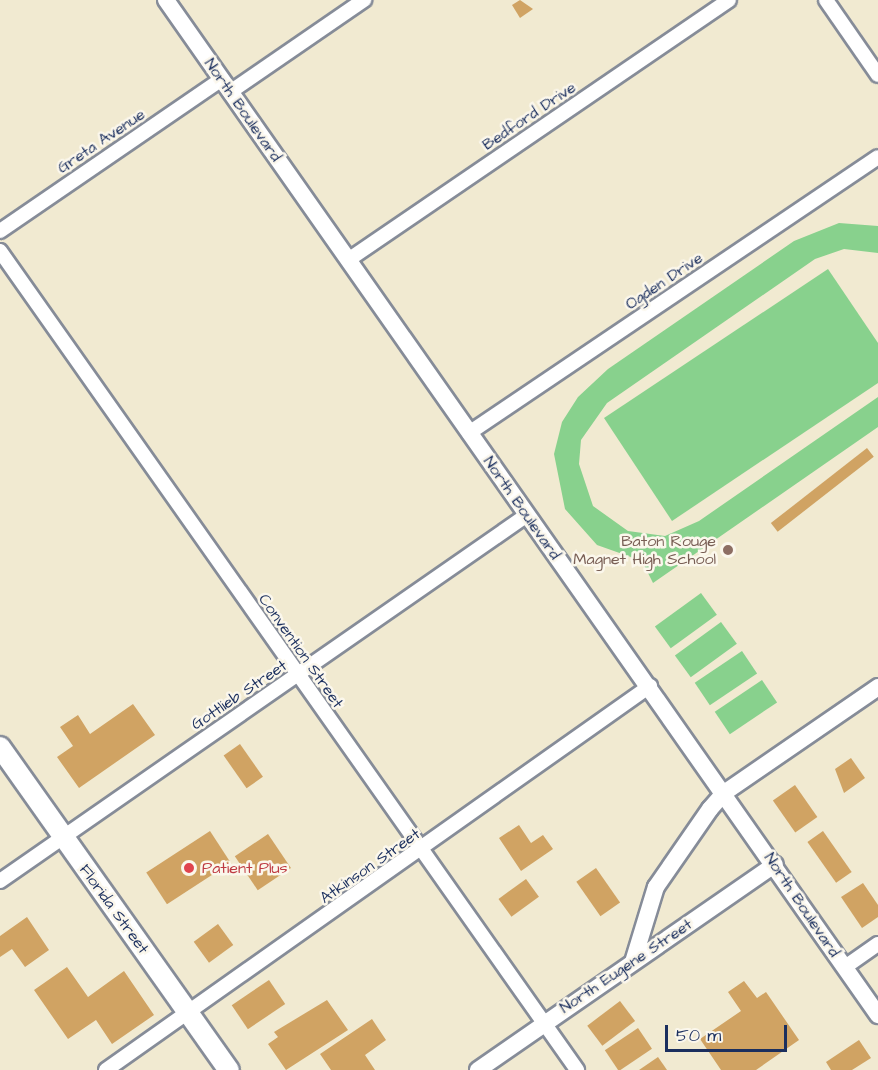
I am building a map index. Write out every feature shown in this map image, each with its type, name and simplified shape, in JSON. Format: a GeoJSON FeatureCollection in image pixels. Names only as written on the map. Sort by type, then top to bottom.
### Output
{"type":"FeatureCollection","features":[{"type":"Feature","properties":{"kind":"main road","name":"Florida Street"},"geometry":{"type":"LineString","coordinates":[[0,747],[229,1070]]}},
{"type":"Feature","properties":{"kind":"street","name":"North Boulevard"},"geometry":{"type":"LineString","coordinates":[[166,0],[469,433],[775,864],[878,1015]]}},
{"type":"Feature","properties":{"kind":"street","name":"Greta Avenue"},"geometry":{"type":"LineString","coordinates":[[0,231],[364,0]]}},
{"type":"Feature","properties":{"kind":"street","name":"Bedford Drive"},"geometry":{"type":"LineString","coordinates":[[348,260],[729,0]]}},
{"type":"Feature","properties":{"kind":"street"},"geometry":{"type":"LineString","coordinates":[[826,0],[878,75]]}},
{"type":"Feature","properties":{"kind":"street","name":"Ogden Drive"},"geometry":{"type":"LineString","coordinates":[[469,433],[878,157]]}},
{"type":"Feature","properties":{"kind":"street","name":"Convention Street"},"geometry":{"type":"LineString","coordinates":[[0,251],[578,1070]]}},
{"type":"Feature","properties":{"kind":"street","name":"Gottlieb Street"},"geometry":{"type":"LineString","coordinates":[[0,881],[527,515]]}},
{"type":"Feature","properties":{"kind":"street","name":"Atkinson Street"},"geometry":{"type":"LineString","coordinates":[[106,1070],[422,850],[650,686]]}},
{"type":"Feature","properties":{"kind":"street"},"geometry":{"type":"LineString","coordinates":[[633,962],[656,887],[691,831],[724,793],[878,687]]}},
{"type":"Feature","properties":{"kind":"street","name":"North Eugene Street"},"geometry":{"type":"LineString","coordinates":[[478,1070],[544,1022],[775,864]]}},
{"type":"Feature","properties":{"kind":"street"},"geometry":{"type":"LineString","coordinates":[[845,967],[878,944]]}},
{"type":"Feature","properties":{"kind":"green space"},"geometry":{"type":"Polygon","coordinates":[[[839,223],[878,226],[878,253],[844,249],[815,259],[607,403],[581,440],[579,464],[593,506],[628,531],[665,536],[699,521],[878,397],[878,427],[653,583],[642,561],[597,545],[565,509],[554,454],[562,422],[578,397],[608,369],[794,241],[839,223]]]}},
{"type":"Feature","properties":{"kind":"green space"},"geometry":{"type":"Polygon","coordinates":[[[828,269],[878,343],[878,383],[672,521],[604,418],[828,269]]]}},
{"type":"Feature","properties":{"kind":"green space"},"geometry":{"type":"Polygon","coordinates":[[[701,593],[717,615],[671,648],[655,627],[701,593]]]}},
{"type":"Feature","properties":{"kind":"green space"},"geometry":{"type":"Polygon","coordinates":[[[721,622],[737,644],[691,677],[675,656],[721,622]]]}},
{"type":"Feature","properties":{"kind":"green space"},"geometry":{"type":"Polygon","coordinates":[[[742,651],[757,673],[710,705],[695,683],[742,651]]]}},
{"type":"Feature","properties":{"kind":"green space"},"geometry":{"type":"Polygon","coordinates":[[[762,680],[777,702],[730,734],[715,712],[762,680]]]}},
{"type":"Feature","properties":{"kind":"building"},"geometry":{"type":"Polygon","coordinates":[[[520,0],[533,9],[520,18],[512,5],[520,0]]]}},
{"type":"Feature","properties":{"kind":"building"},"geometry":{"type":"Polygon","coordinates":[[[867,448],[874,457],[778,532],[771,523],[867,448]]]}},
{"type":"Feature","properties":{"kind":"building"},"geometry":{"type":"Polygon","coordinates":[[[133,704],[155,735],[79,788],[57,757],[73,746],[60,727],[78,715],[90,734],[133,704]]]}},
{"type":"Feature","properties":{"kind":"building"},"geometry":{"type":"Polygon","coordinates":[[[240,744],[263,777],[247,788],[224,755],[240,744]]]}},
{"type":"Feature","properties":{"kind":"building"},"geometry":{"type":"Polygon","coordinates":[[[851,758],[865,778],[844,793],[835,769],[851,758]]]}},
{"type":"Feature","properties":{"kind":"building"},"geometry":{"type":"Polygon","coordinates":[[[795,785],[817,817],[795,832],[773,800],[795,785]]]}},
{"type":"Feature","properties":{"kind":"building"},"geometry":{"type":"Polygon","coordinates":[[[519,825],[531,843],[543,835],[553,849],[521,871],[499,838],[519,825]]]}},
{"type":"Feature","properties":{"kind":"building","name":"Patient Plus"},"geometry":{"type":"Polygon","coordinates":[[[210,831],[231,863],[167,904],[146,872],[210,831]]]}},
{"type":"Feature","properties":{"kind":"building"},"geometry":{"type":"Polygon","coordinates":[[[823,831],[852,872],[836,883],[807,842],[823,831]]]}},
{"type":"Feature","properties":{"kind":"building"},"geometry":{"type":"Polygon","coordinates":[[[268,834],[291,868],[258,890],[235,856],[268,834]]]}},
{"type":"Feature","properties":{"kind":"building"},"geometry":{"type":"Polygon","coordinates":[[[596,868],[620,902],[600,916],[576,882],[596,868]]]}},
{"type":"Feature","properties":{"kind":"building"},"geometry":{"type":"Polygon","coordinates":[[[526,879],[539,897],[511,917],[498,899],[526,879]]]}},
{"type":"Feature","properties":{"kind":"building"},"geometry":{"type":"Polygon","coordinates":[[[863,883],[878,905],[878,917],[862,928],[841,897],[863,883]]]}},
{"type":"Feature","properties":{"kind":"building"},"geometry":{"type":"Polygon","coordinates":[[[27,917],[49,950],[25,967],[12,949],[0,957],[0,936],[27,917]]]}},
{"type":"Feature","properties":{"kind":"building"},"geometry":{"type":"Polygon","coordinates":[[[218,924],[233,945],[209,963],[194,942],[218,924]]]}},
{"type":"Feature","properties":{"kind":"building"},"geometry":{"type":"Polygon","coordinates":[[[67,967],[88,997],[124,971],[154,1015],[112,1044],[96,1020],[68,1039],[34,990],[67,967]]]}},
{"type":"Feature","properties":{"kind":"building"},"geometry":{"type":"Polygon","coordinates":[[[269,980],[285,1004],[248,1029],[232,1005],[269,980]]]}},
{"type":"Feature","properties":{"kind":"building"},"geometry":{"type":"Polygon","coordinates":[[[744,981],[757,998],[766,992],[799,1040],[756,1070],[721,1070],[700,1039],[741,1011],[728,992],[744,981]]]}},
{"type":"Feature","properties":{"kind":"building"},"geometry":{"type":"Polygon","coordinates":[[[327,1000],[348,1030],[286,1070],[268,1044],[278,1037],[274,1032],[327,1000]]]}},
{"type":"Feature","properties":{"kind":"building"},"geometry":{"type":"Polygon","coordinates":[[[620,1001],[635,1021],[602,1046],[587,1026],[620,1001]]]}},
{"type":"Feature","properties":{"kind":"building"},"geometry":{"type":"Polygon","coordinates":[[[372,1019],[386,1040],[365,1055],[375,1070],[331,1070],[320,1054],[372,1019]]]}},
{"type":"Feature","properties":{"kind":"building"},"geometry":{"type":"Polygon","coordinates":[[[638,1028],[652,1049],[620,1070],[618,1070],[605,1050],[638,1028]]]}},
{"type":"Feature","properties":{"kind":"building"},"geometry":{"type":"Polygon","coordinates":[[[859,1040],[871,1058],[852,1070],[831,1070],[826,1062],[859,1040]]]}},
{"type":"Feature","properties":{"kind":"building"},"geometry":{"type":"Polygon","coordinates":[[[658,1057],[667,1070],[639,1070],[658,1057]]]}},
{"type":"Feature","properties":{"kind":"place","name":"Baton Rouge Magnet High School"},"geometry":{"type":"Point","coordinates":[728,550]}},
{"type":"Feature","properties":{"kind":"place","name":"Patient Plus"},"geometry":{"type":"Point","coordinates":[189,868]}}]}
